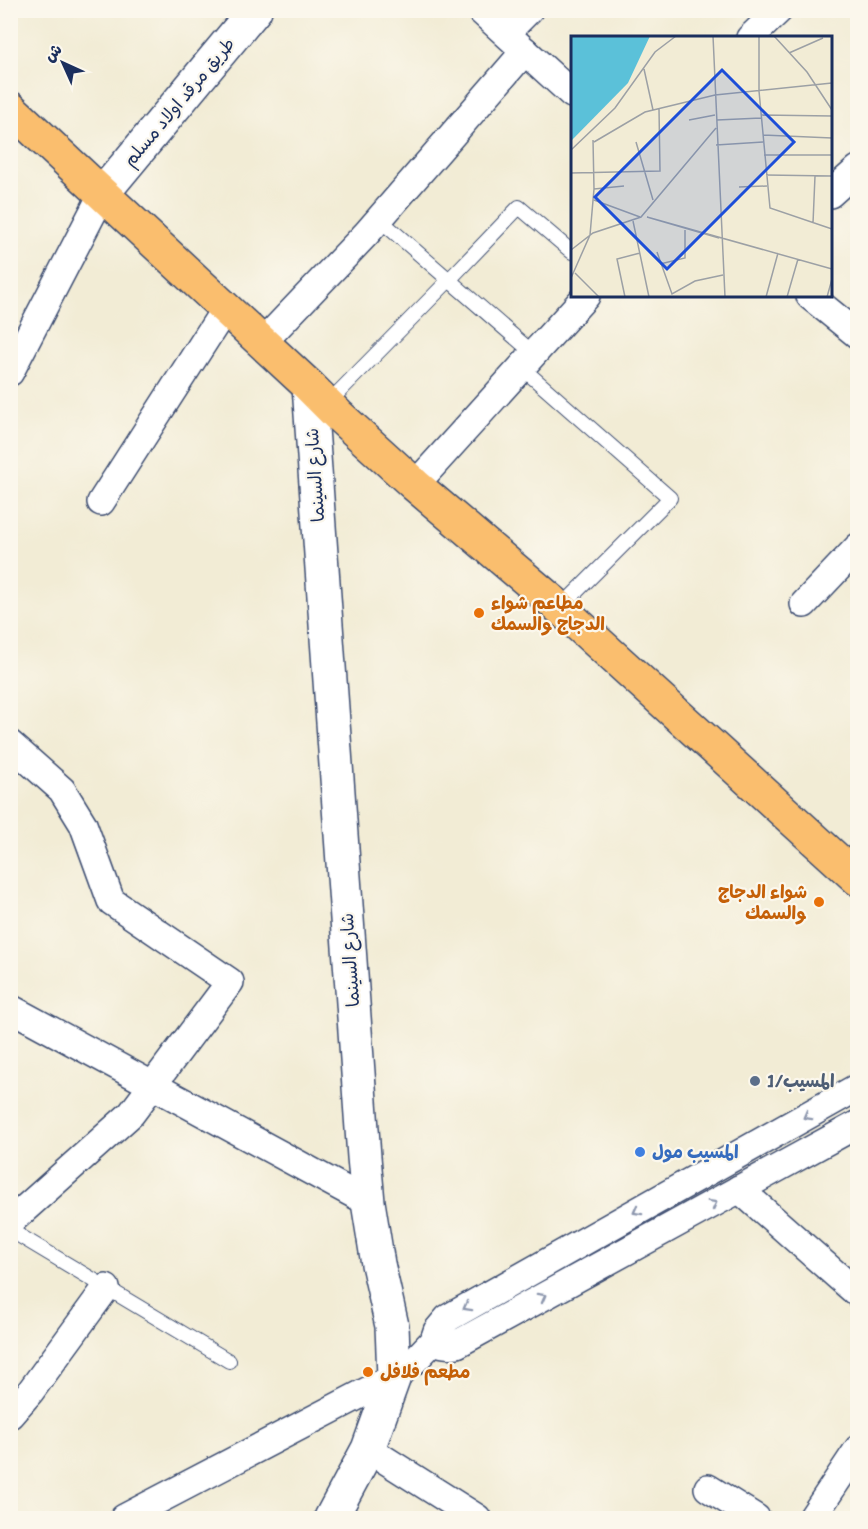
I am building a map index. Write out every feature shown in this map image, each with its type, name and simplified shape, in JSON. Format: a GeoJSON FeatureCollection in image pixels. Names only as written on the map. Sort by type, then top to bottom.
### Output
{"type":"FeatureCollection","features":[{"type":"Feature","properties":{"kind":"main road"},"geometry":{"type":"LineString","coordinates":[[10,108],[415,485],[560,608],[858,879]]}},
{"type":"Feature","properties":{"kind":"street","name":"طريق مرقد اولاد مسلم"},"geometry":{"type":"LineString","coordinates":[[103,193],[255,10]]}},
{"type":"Feature","properties":{"kind":"street"},"geometry":{"type":"LineString","coordinates":[[480,10],[571,92]]}},
{"type":"Feature","properties":{"kind":"street"},"geometry":{"type":"LineString","coordinates":[[262,343],[379,219],[516,42],[529,10]]}},
{"type":"Feature","properties":{"kind":"street"},"geometry":{"type":"LineString","coordinates":[[752,36],[779,10]]}},
{"type":"Feature","properties":{"kind":"street"},"geometry":{"type":"LineString","coordinates":[[832,193],[858,170]]}},
{"type":"Feature","properties":{"kind":"street"},"geometry":{"type":"LineString","coordinates":[[10,372],[103,193]]}},
{"type":"Feature","properties":{"kind":"street"},"geometry":{"type":"LineString","coordinates":[[415,485],[585,297]]}},
{"type":"Feature","properties":{"kind":"street"},"geometry":{"type":"LineString","coordinates":[[811,297],[858,335]]}},
{"type":"Feature","properties":{"kind":"street"},"geometry":{"type":"LineString","coordinates":[[101,502],[225,309]]}},
{"type":"Feature","properties":{"kind":"street","name":"شارع السينما"},"geometry":{"type":"LineString","coordinates":[[318,395],[362,1134],[368,1202],[378,1264],[392,1326],[394,1377],[368,1449],[331,1518]]}},
{"type":"Feature","properties":{"kind":"street"},"geometry":{"type":"LineString","coordinates":[[804,604],[858,547]]}},
{"type":"Feature","properties":{"kind":"street"},"geometry":{"type":"LineString","coordinates":[[10,744],[62,790],[83,824],[111,902],[230,982],[131,1114],[10,1222]]}},
{"type":"Feature","properties":{"kind":"street"},"geometry":{"type":"LineString","coordinates":[[10,1008],[368,1202]]}},
{"type":"Feature","properties":{"kind":"street"},"geometry":{"type":"LineString","coordinates":[[124,1518],[394,1377],[434,1340],[437,1331],[448,1318],[858,1087]]}},
{"type":"Feature","properties":{"kind":"street"},"geometry":{"type":"LineString","coordinates":[[434,1340],[448,1346],[457,1344],[858,1124]]}},
{"type":"Feature","properties":{"kind":"street"},"geometry":{"type":"LineString","coordinates":[[740,1189],[858,1294]]}},
{"type":"Feature","properties":{"kind":"street"},"geometry":{"type":"LineString","coordinates":[[10,1415],[30,1392],[106,1288]]}},
{"type":"Feature","properties":{"kind":"street"},"geometry":{"type":"LineString","coordinates":[[368,1449],[477,1518]]}},
{"type":"Feature","properties":{"kind":"street"},"geometry":{"type":"LineString","coordinates":[[812,1518],[858,1449]]}},
{"type":"Feature","properties":{"kind":"street"},"geometry":{"type":"LineString","coordinates":[[708,1488],[756,1518]]}},
{"type":"Feature","properties":{"kind":"lane"},"geometry":{"type":"LineString","coordinates":[[318,395],[449,280],[519,207],[571,250]]}},
{"type":"Feature","properties":{"kind":"lane"},"geometry":{"type":"LineString","coordinates":[[379,219],[449,280],[527,360],[670,498],[560,608]]}},
{"type":"Feature","properties":{"kind":"lane"},"geometry":{"type":"LineString","coordinates":[[10,1230],[229,1361]]}},
{"type":"Feature","properties":{"kind":"place","name":"مطاعم شواء الدجاج والسمك"},"geometry":{"type":"Point","coordinates":[479,613]}},
{"type":"Feature","properties":{"kind":"place","name":"شواء الدجاج والسمك"},"geometry":{"type":"Point","coordinates":[819,902]}},
{"type":"Feature","properties":{"kind":"place","name":"المسيب/1"},"geometry":{"type":"Point","coordinates":[755,1081]}},
{"type":"Feature","properties":{"kind":"place","name":"المسيب مول"},"geometry":{"type":"Point","coordinates":[640,1152]}},
{"type":"Feature","properties":{"kind":"place","name":"مطعم فلافل"},"geometry":{"type":"Point","coordinates":[368,1372]}}]}
